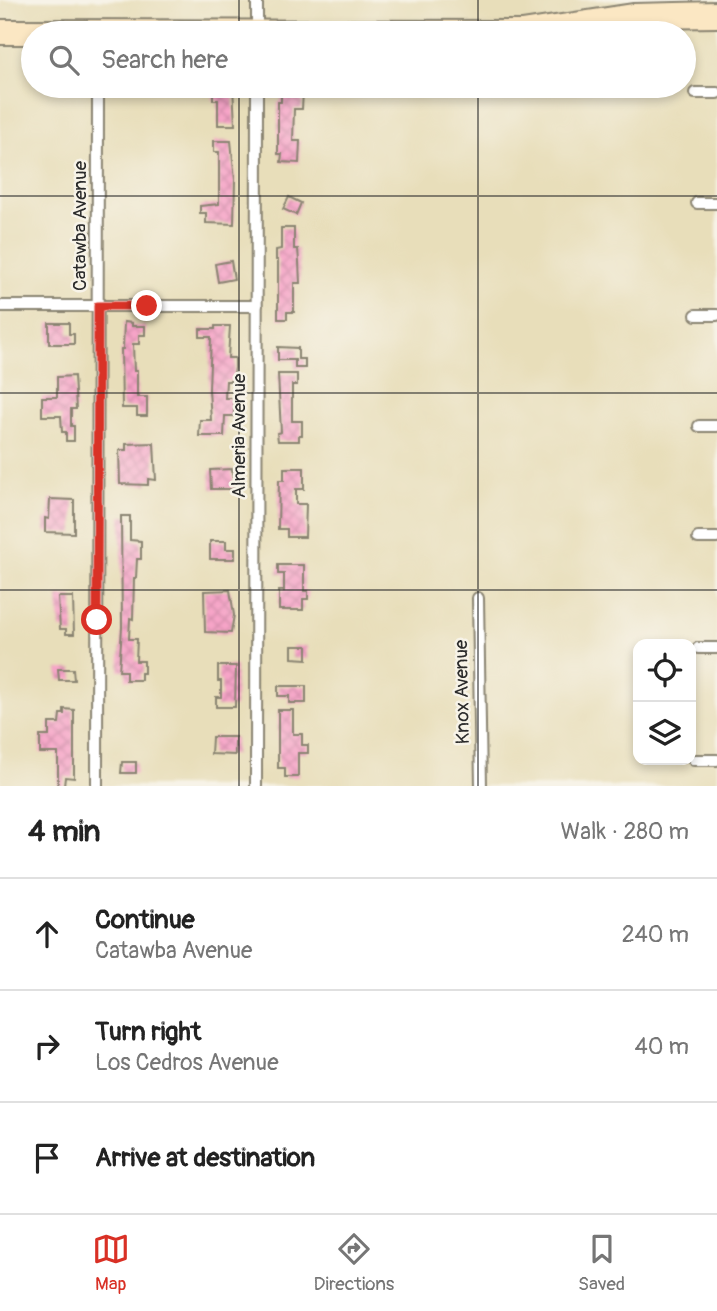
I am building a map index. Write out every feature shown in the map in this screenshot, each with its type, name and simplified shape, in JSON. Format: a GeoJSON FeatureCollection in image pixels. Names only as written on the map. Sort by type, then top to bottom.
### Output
{"type":"FeatureCollection","features":[{"type":"Feature","properties":{"kind":"street"},"geometry":{"type":"LineString","coordinates":[[257,0],[257,21]]}},
{"type":"Feature","properties":{"kind":"street"},"geometry":{"type":"LineString","coordinates":[[561,21],[649,5],[717,9]]}},
{"type":"Feature","properties":{"kind":"street"},"geometry":{"type":"LineString","coordinates":[[643,21],[717,20]]}},
{"type":"Feature","properties":{"kind":"street"},"geometry":{"type":"LineString","coordinates":[[0,27],[21,27]]}},
{"type":"Feature","properties":{"kind":"street"},"geometry":{"type":"LineString","coordinates":[[0,37],[21,37]]}},
{"type":"Feature","properties":{"kind":"street"},"geometry":{"type":"LineString","coordinates":[[696,93],[717,93]]}},
{"type":"Feature","properties":{"kind":"street","name":"Catawba Avenue"},"geometry":{"type":"LineString","coordinates":[[97,786],[98,98]]}},
{"type":"Feature","properties":{"kind":"street","name":"Almeria Avenue"},"geometry":{"type":"LineString","coordinates":[[256,786],[257,98]]}},
{"type":"Feature","properties":{"kind":"street"},"geometry":{"type":"LineString","coordinates":[[698,203],[717,203]]}},
{"type":"Feature","properties":{"kind":"street"},"geometry":{"type":"LineString","coordinates":[[0,306],[257,306]]}},
{"type":"Feature","properties":{"kind":"street"},"geometry":{"type":"LineString","coordinates":[[696,315],[717,315]]}},
{"type":"Feature","properties":{"kind":"street"},"geometry":{"type":"LineString","coordinates":[[699,426],[717,426]]}},
{"type":"Feature","properties":{"kind":"street"},"geometry":{"type":"LineString","coordinates":[[698,538],[717,538]]}},
{"type":"Feature","properties":{"kind":"street","name":"Knox Avenue"},"geometry":{"type":"LineString","coordinates":[[478,598],[481,786]]}},
{"type":"Feature","properties":{"kind":"street"},"geometry":{"type":"LineString","coordinates":[[698,648],[717,648]]}},
{"type":"Feature","properties":{"kind":"street"},"geometry":{"type":"LineString","coordinates":[[696,760],[717,760]]}},
{"type":"Feature","properties":{"kind":"building"},"geometry":{"type":"Polygon","coordinates":[[[234,98],[235,125],[218,125],[218,100],[213,100],[234,98]]]}},
{"type":"Feature","properties":{"kind":"building"},"geometry":{"type":"Polygon","coordinates":[[[281,98],[303,98],[302,109],[294,109],[293,141],[300,141],[299,163],[281,162],[282,154],[278,154],[278,102],[281,102],[281,98]]]}},
{"type":"Feature","properties":{"kind":"building"},"geometry":{"type":"Polygon","coordinates":[[[214,141],[231,141],[235,180],[234,224],[206,223],[206,213],[200,213],[200,206],[219,204],[219,152],[214,152],[214,141]]]}},
{"type":"Feature","properties":{"kind":"building"},"geometry":{"type":"Polygon","coordinates":[[[289,197],[301,203],[296,215],[283,209],[289,197]]]}},
{"type":"Feature","properties":{"kind":"building"},"geometry":{"type":"Polygon","coordinates":[[[281,228],[294,228],[294,249],[298,249],[299,262],[300,283],[294,283],[294,312],[287,312],[287,319],[278,319],[276,250],[281,249],[281,228]]]}},
{"type":"Feature","properties":{"kind":"building"},"geometry":{"type":"Polygon","coordinates":[[[231,261],[234,279],[218,282],[215,264],[231,261]]]}},
{"type":"Feature","properties":{"kind":"building"},"geometry":{"type":"Polygon","coordinates":[[[124,322],[132,323],[132,326],[145,326],[145,335],[139,335],[139,344],[133,344],[137,397],[147,397],[147,416],[137,416],[137,408],[122,408],[121,349],[124,322]]]}},
{"type":"Feature","properties":{"kind":"building"},"geometry":{"type":"Polygon","coordinates":[[[49,323],[69,323],[69,334],[74,334],[74,344],[49,344],[49,323]]]}},
{"type":"Feature","properties":{"kind":"building"},"geometry":{"type":"Polygon","coordinates":[[[215,326],[230,326],[228,358],[235,358],[235,368],[233,381],[226,381],[225,398],[234,398],[234,416],[225,416],[224,436],[199,436],[200,420],[211,420],[211,337],[200,337],[200,329],[215,329],[215,326]]]}},
{"type":"Feature","properties":{"kind":"building"},"geometry":{"type":"Polygon","coordinates":[[[278,347],[298,348],[298,359],[305,359],[305,368],[295,368],[295,360],[278,360],[278,347]]]}},
{"type":"Feature","properties":{"kind":"building"},"geometry":{"type":"Polygon","coordinates":[[[278,374],[297,374],[297,385],[292,385],[292,421],[302,421],[299,441],[278,441],[277,433],[281,432],[278,374]]]}},
{"type":"Feature","properties":{"kind":"building"},"geometry":{"type":"Polygon","coordinates":[[[74,376],[76,409],[71,409],[71,426],[74,426],[74,441],[66,441],[66,432],[62,432],[61,416],[42,416],[42,397],[57,397],[57,377],[74,376]]]}},
{"type":"Feature","properties":{"kind":"building"},"geometry":{"type":"Polygon","coordinates":[[[154,443],[156,480],[148,479],[148,485],[120,484],[119,450],[126,450],[126,444],[154,443]]]}},
{"type":"Feature","properties":{"kind":"building"},"geometry":{"type":"Polygon","coordinates":[[[284,468],[304,468],[304,489],[296,489],[296,504],[306,504],[305,537],[287,537],[287,529],[278,529],[279,480],[284,480],[284,468]]]}},
{"type":"Feature","properties":{"kind":"building"},"geometry":{"type":"Polygon","coordinates":[[[232,469],[234,489],[211,489],[210,470],[232,469]]]}},
{"type":"Feature","properties":{"kind":"building"},"geometry":{"type":"Polygon","coordinates":[[[50,499],[74,500],[74,533],[45,532],[50,499]]]}},
{"type":"Feature","properties":{"kind":"building"},"geometry":{"type":"Polygon","coordinates":[[[121,516],[130,516],[130,540],[141,541],[141,559],[137,559],[134,578],[133,619],[130,618],[129,639],[137,639],[136,661],[144,661],[141,680],[126,680],[126,671],[119,671],[122,627],[121,516]]]}},
{"type":"Feature","properties":{"kind":"building"},"geometry":{"type":"Polygon","coordinates":[[[210,541],[226,541],[226,549],[235,549],[235,559],[210,559],[210,541]]]}},
{"type":"Feature","properties":{"kind":"building"},"geometry":{"type":"Polygon","coordinates":[[[278,565],[304,565],[304,591],[308,591],[308,599],[303,599],[303,610],[279,610],[279,591],[284,591],[284,574],[278,574],[278,565]]]}},
{"type":"Feature","properties":{"kind":"building"},"geometry":{"type":"Polygon","coordinates":[[[230,590],[234,615],[231,633],[205,632],[204,591],[230,590]]]}},
{"type":"Feature","properties":{"kind":"building"},"geometry":{"type":"Polygon","coordinates":[[[58,597],[73,597],[74,634],[66,634],[66,629],[60,629],[58,597]]]}},
{"type":"Feature","properties":{"kind":"building"},"geometry":{"type":"Polygon","coordinates":[[[292,646],[307,646],[307,659],[292,658],[292,646]]]}},
{"type":"Feature","properties":{"kind":"building"},"geometry":{"type":"Polygon","coordinates":[[[218,666],[236,666],[235,707],[216,707],[216,697],[221,697],[218,666]]]}},
{"type":"Feature","properties":{"kind":"building"},"geometry":{"type":"Polygon","coordinates":[[[58,669],[73,669],[74,680],[59,680],[58,669]]]}},
{"type":"Feature","properties":{"kind":"building"},"geometry":{"type":"Polygon","coordinates":[[[278,686],[306,686],[306,703],[289,703],[289,696],[278,696],[278,686]]]}},
{"type":"Feature","properties":{"kind":"building"},"geometry":{"type":"Polygon","coordinates":[[[64,709],[74,710],[74,778],[65,777],[64,786],[58,786],[58,753],[40,753],[40,736],[49,736],[49,723],[59,723],[64,709]]]}},
{"type":"Feature","properties":{"kind":"building"},"geometry":{"type":"Polygon","coordinates":[[[278,710],[293,710],[293,734],[302,734],[302,745],[308,745],[308,753],[298,753],[298,777],[285,777],[285,768],[278,768],[278,710]]]}},
{"type":"Feature","properties":{"kind":"building"},"geometry":{"type":"Polygon","coordinates":[[[212,737],[235,737],[235,755],[211,754],[212,737]]]}},
{"type":"Feature","properties":{"kind":"building"},"geometry":{"type":"Polygon","coordinates":[[[122,762],[136,762],[136,773],[121,773],[122,762]]]}},
{"type":"Feature","properties":{"kind":"route"},"geometry":{"type":"LineString","coordinates":[[97,620],[98,306],[147,306]]}}]}
